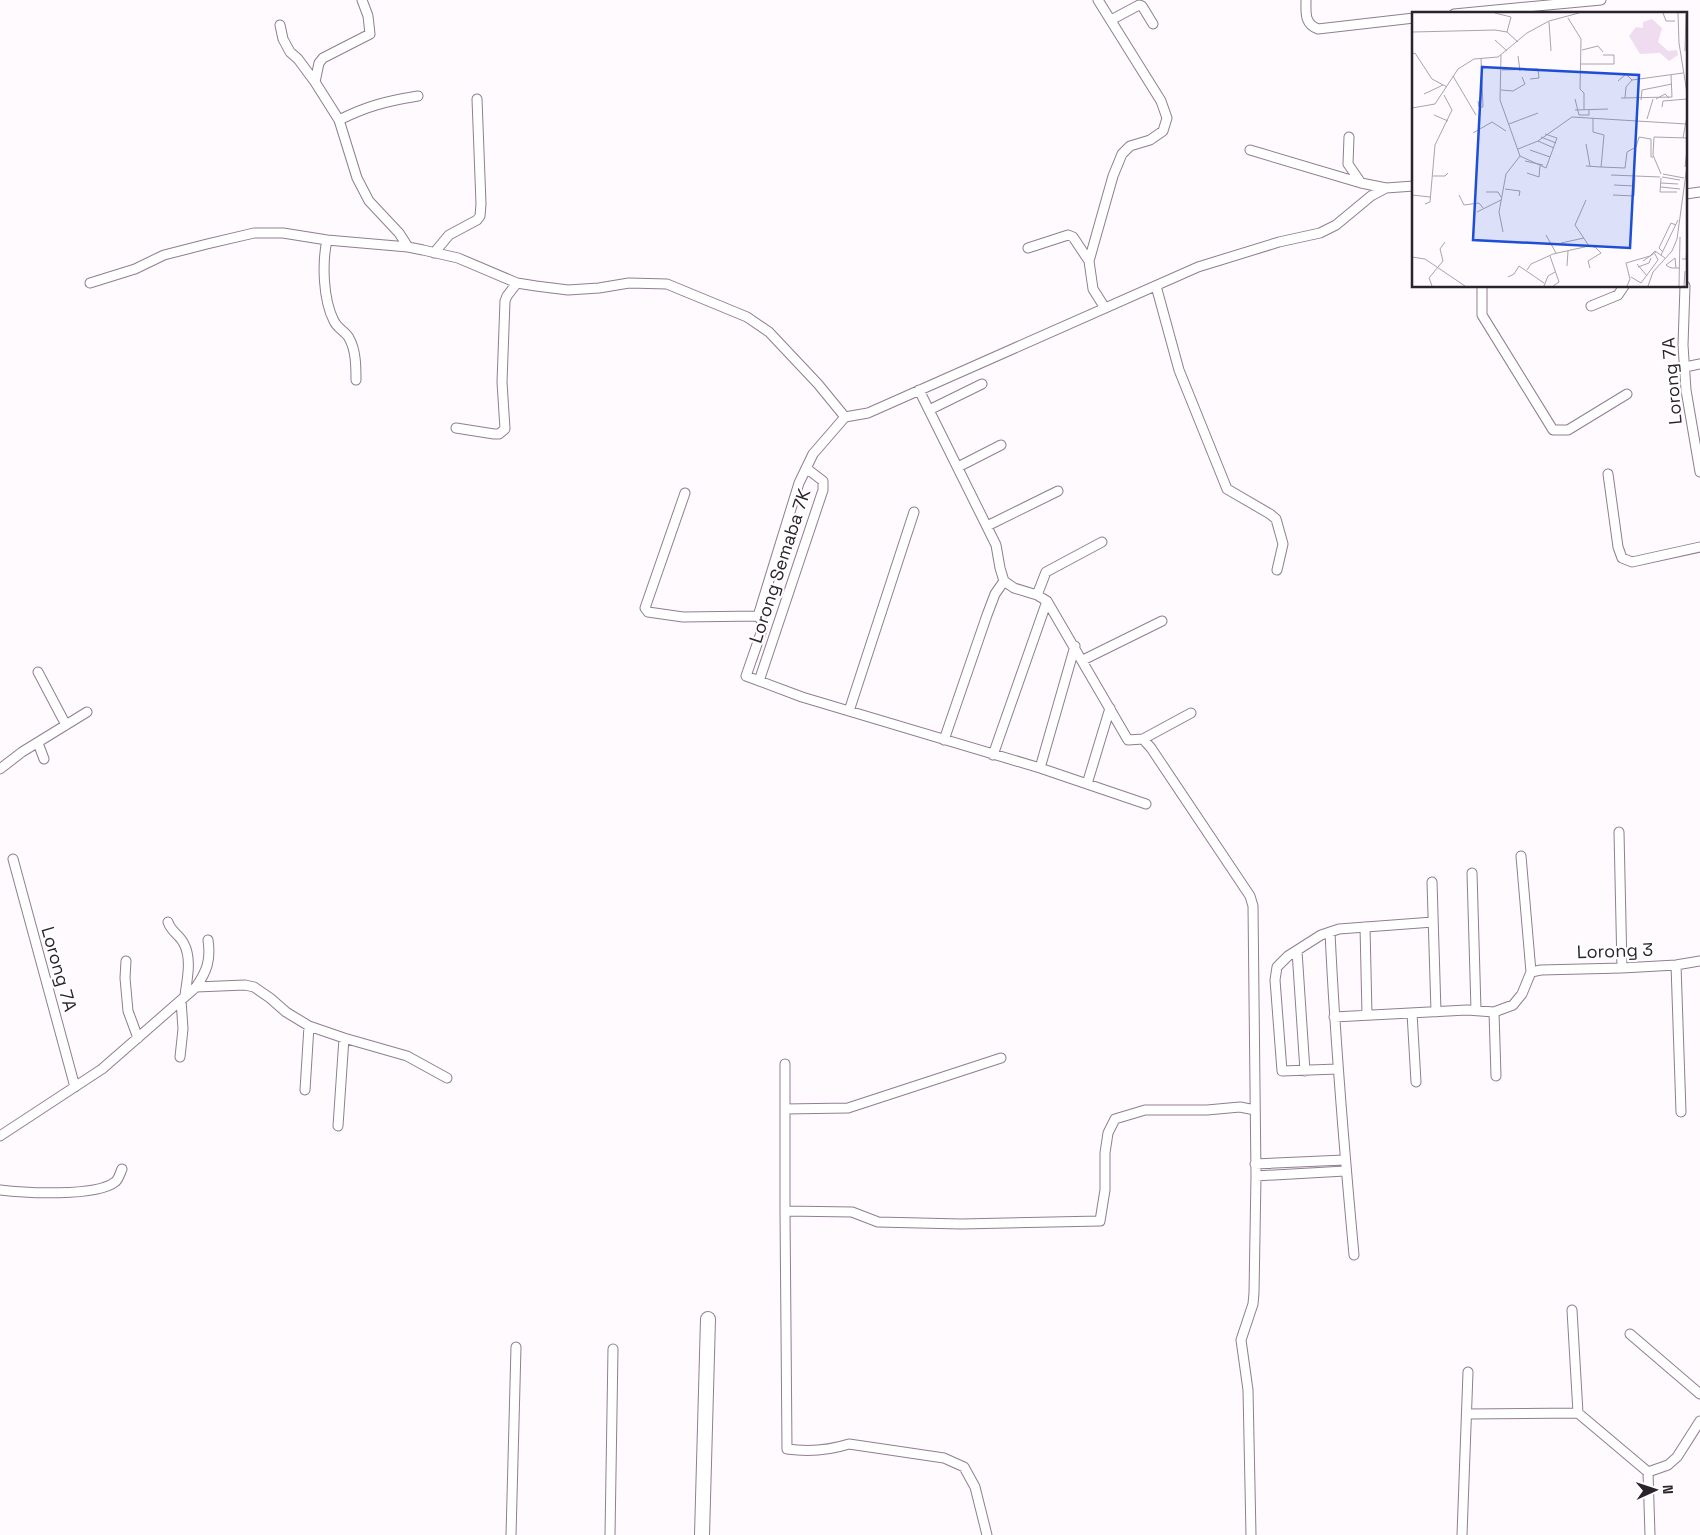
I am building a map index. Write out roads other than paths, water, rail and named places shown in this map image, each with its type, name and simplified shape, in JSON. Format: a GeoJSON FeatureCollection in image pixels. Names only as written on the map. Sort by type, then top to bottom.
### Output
{"type":"FeatureCollection","features":[{"type":"Feature","properties":{"kind":"street"},"geometry":{"type":"LineString","coordinates":[[315,82],[319,63],[323,58],[370,34],[368,16],[362,0]]}},
{"type":"Feature","properties":{"kind":"street"},"geometry":{"type":"LineString","coordinates":[[1098,0],[1161,101],[1167,118],[1164,131],[1150,140],[1130,146],[1122,154],[1113,176],[1089,261],[1093,289],[1105,308]]}},
{"type":"Feature","properties":{"kind":"street"},"geometry":{"type":"LineString","coordinates":[[1306,0],[1308,23],[1318,29],[1412,18]]}},
{"type":"Feature","properties":{"kind":"street"},"geometry":{"type":"LineString","coordinates":[[1475,12],[1601,0]]}},
{"type":"Feature","properties":{"kind":"street"},"geometry":{"type":"LineString","coordinates":[[1111,20],[1139,5],[1142,6],[1153,24]]}},
{"type":"Feature","properties":{"kind":"street"},"geometry":{"type":"LineString","coordinates":[[280,25],[283,39],[290,52],[315,82],[338,120],[357,178],[369,201],[399,233],[408,247]]}},
{"type":"Feature","properties":{"kind":"street"},"geometry":{"type":"LineString","coordinates":[[338,120],[360,109],[383,102],[418,96]]}},
{"type":"Feature","properties":{"kind":"street"},"geometry":{"type":"LineString","coordinates":[[434,253],[449,235],[477,220],[480,216],[477,99]]}},
{"type":"Feature","properties":{"kind":"street"},"geometry":{"type":"LineString","coordinates":[[1349,137],[1348,164],[1361,183]]}},
{"type":"Feature","properties":{"kind":"street"},"geometry":{"type":"LineString","coordinates":[[1250,150],[1361,183],[1386,188],[1412,186]]}},
{"type":"Feature","properties":{"kind":"street"},"geometry":{"type":"LineString","coordinates":[[758,616],[798,483],[813,454],[845,417],[868,414],[1202,266],[1279,242],[1320,233],[1336,225],[1371,196],[1386,188]]}},
{"type":"Feature","properties":{"kind":"street"},"geometry":{"type":"LineString","coordinates":[[90,283],[135,269],[164,255],[254,233],[283,233],[326,240],[408,247],[458,258],[517,283],[568,290],[599,288],[629,283],[667,284],[747,317],[769,332],[818,384],[845,417]]}},
{"type":"Feature","properties":{"kind":"street"},"geometry":{"type":"LineString","coordinates":[[1028,248],[1068,234],[1073,236],[1089,261]]}},
{"type":"Feature","properties":{"kind":"street"},"geometry":{"type":"LineString","coordinates":[[326,240],[324,255],[325,287],[329,309],[334,322],[349,338],[356,363],[356,380]]}},
{"type":"Feature","properties":{"kind":"street"},"geometry":{"type":"LineString","coordinates":[[456,428],[494,434],[503,432],[505,429],[502,382],[506,301],[507,296],[517,283]]}},
{"type":"Feature","properties":{"kind":"street"},"geometry":{"type":"LineString","coordinates":[[1156,286],[1179,370],[1227,489],[1276,519],[1283,544],[1277,570]]}},
{"type":"Feature","properties":{"kind":"street"},"geometry":{"type":"LineString","coordinates":[[1482,288],[1482,315],[1553,430],[1568,430],[1627,394]]}},
{"type":"Feature","properties":{"kind":"street"},"geometry":{"type":"LineString","coordinates":[[1591,306],[1618,295],[1623,288]]}},
{"type":"Feature","properties":{"kind":"street","name":"Lorong 7A"},"geometry":{"type":"LineString","coordinates":[[1685,288],[1684,367],[1700,472]]}},
{"type":"Feature","properties":{"kind":"street"},"geometry":{"type":"LineString","coordinates":[[1684,367],[1700,364]]}},
{"type":"Feature","properties":{"kind":"street"},"geometry":{"type":"LineString","coordinates":[[929,410],[982,384]]}},
{"type":"Feature","properties":{"kind":"street"},"geometry":{"type":"LineString","coordinates":[[920,390],[996,545],[1004,581],[1014,588],[1037,595],[1047,601],[1128,740],[1143,739],[1191,713]]}},
{"type":"Feature","properties":{"kind":"street"},"geometry":{"type":"LineString","coordinates":[[958,467],[1001,445]]}},
{"type":"Feature","properties":{"kind":"street","name":"Lorong Semaba 7K"},"geometry":{"type":"LineString","coordinates":[[759,681],[823,490],[823,481],[806,468]]}},
{"type":"Feature","properties":{"kind":"street"},"geometry":{"type":"LineString","coordinates":[[1608,474],[1618,547],[1622,558],[1632,562],[1700,547]]}},
{"type":"Feature","properties":{"kind":"street"},"geometry":{"type":"LineString","coordinates":[[987,526],[1058,492]]}},
{"type":"Feature","properties":{"kind":"street"},"geometry":{"type":"LineString","coordinates":[[685,493],[645,608],[648,612],[683,616],[758,616]]}},
{"type":"Feature","properties":{"kind":"street"},"geometry":{"type":"LineString","coordinates":[[849,711],[914,512]]}},
{"type":"Feature","properties":{"kind":"street"},"geometry":{"type":"LineString","coordinates":[[1037,595],[1046,572],[1102,542]]}},
{"type":"Feature","properties":{"kind":"street"},"geometry":{"type":"LineString","coordinates":[[944,740],[987,614],[995,594],[1004,581]]}},
{"type":"Feature","properties":{"kind":"street"},"geometry":{"type":"LineString","coordinates":[[993,755],[1047,601]]}},
{"type":"Feature","properties":{"kind":"street"},"geometry":{"type":"LineString","coordinates":[[758,616],[763,623],[762,630],[746,676],[802,698],[1040,768],[1146,804]]}},
{"type":"Feature","properties":{"kind":"street"},"geometry":{"type":"LineString","coordinates":[[1083,660],[1162,620]]}},
{"type":"Feature","properties":{"kind":"street"},"geometry":{"type":"LineString","coordinates":[[1040,768],[1074,646]]}},
{"type":"Feature","properties":{"kind":"street"},"geometry":{"type":"LineString","coordinates":[[38,672],[66,725]]}},
{"type":"Feature","properties":{"kind":"street"},"geometry":{"type":"LineString","coordinates":[[1086,784],[1110,708]]}},
{"type":"Feature","properties":{"kind":"street"},"geometry":{"type":"LineString","coordinates":[[0,769],[22,752],[87,712]]}},
{"type":"Feature","properties":{"kind":"street"},"geometry":{"type":"LineString","coordinates":[[1143,739],[1151,748],[1250,896],[1253,906],[1256,1176],[1254,1293],[1253,1304],[1241,1340],[1248,1390],[1251,1535]]}},
{"type":"Feature","properties":{"kind":"street"},"geometry":{"type":"LineString","coordinates":[[38,743],[44,759]]}},
{"type":"Feature","properties":{"kind":"street"},"geometry":{"type":"LineString","coordinates":[[1619,832],[1622,968]]}},
{"type":"Feature","properties":{"kind":"street"},"geometry":{"type":"LineString","coordinates":[[1334,1017],[1476,1010],[1494,1012],[1513,1005],[1522,994],[1531,972],[1521,856]]}},
{"type":"Feature","properties":{"kind":"street","name":"Lorong 7A"},"geometry":{"type":"LineString","coordinates":[[13,859],[75,1087]]}},
{"type":"Feature","properties":{"kind":"street"},"geometry":{"type":"LineString","coordinates":[[1472,873],[1476,1010]]}},
{"type":"Feature","properties":{"kind":"street"},"geometry":{"type":"LineString","coordinates":[[1432,882],[1436,1012]]}},
{"type":"Feature","properties":{"kind":"street"},"geometry":{"type":"LineString","coordinates":[[168,922],[173,932],[184,942],[187,950],[188,971],[183,998],[183,1029],[180,1057]]}},
{"type":"Feature","properties":{"kind":"street"},"geometry":{"type":"LineString","coordinates":[[1338,1069],[1282,1071],[1275,980],[1278,967],[1288,956],[1321,935],[1339,929],[1433,922]]}},
{"type":"Feature","properties":{"kind":"street"},"geometry":{"type":"LineString","coordinates":[[1365,927],[1367,1015]]}},
{"type":"Feature","properties":{"kind":"street"},"geometry":{"type":"LineString","coordinates":[[1330,932],[1344,1160],[1354,1255]]}},
{"type":"Feature","properties":{"kind":"street"},"geometry":{"type":"LineString","coordinates":[[0,1136],[102,1069],[196,987],[206,972],[210,950],[208,940]]}},
{"type":"Feature","properties":{"kind":"street"},"geometry":{"type":"LineString","coordinates":[[1297,951],[1305,1071]]}},
{"type":"Feature","properties":{"kind":"street"},"geometry":{"type":"LineString","coordinates":[[126,961],[125,978],[128,1011],[138,1038]]}},
{"type":"Feature","properties":{"kind":"street","name":"Lorong 3"},"geometry":{"type":"LineString","coordinates":[[1531,972],[1541,970],[1622,968],[1700,961]]}},
{"type":"Feature","properties":{"kind":"street"},"geometry":{"type":"LineString","coordinates":[[1676,964],[1681,1112]]}},
{"type":"Feature","properties":{"kind":"street"},"geometry":{"type":"LineString","coordinates":[[196,987],[245,985],[254,987],[286,1012],[309,1026],[407,1056],[447,1078]]}},
{"type":"Feature","properties":{"kind":"street"},"geometry":{"type":"LineString","coordinates":[[1494,1012],[1496,1076]]}},
{"type":"Feature","properties":{"kind":"street"},"geometry":{"type":"LineString","coordinates":[[1412,1013],[1416,1082]]}},
{"type":"Feature","properties":{"kind":"street"},"geometry":{"type":"LineString","coordinates":[[305,1090],[309,1026]]}},
{"type":"Feature","properties":{"kind":"street"},"geometry":{"type":"LineString","coordinates":[[338,1126],[344,1038]]}},
{"type":"Feature","properties":{"kind":"street"},"geometry":{"type":"LineString","coordinates":[[785,1109],[848,1108],[1001,1058]]}},
{"type":"Feature","properties":{"kind":"street"},"geometry":{"type":"LineString","coordinates":[[785,1064],[787,1449],[808,1452],[834,1449],[849,1444],[944,1458],[964,1467],[975,1487],[987,1535]]}},
{"type":"Feature","properties":{"kind":"street"},"geometry":{"type":"LineString","coordinates":[[785,1211],[852,1212],[878,1222],[961,1224],[1100,1221],[1105,1190],[1105,1153],[1108,1133],[1115,1119],[1144,1110],[1207,1110],[1240,1107],[1255,1110]]}},
{"type":"Feature","properties":{"kind":"street"},"geometry":{"type":"LineString","coordinates":[[1255,1164],[1344,1160]]}},
{"type":"Feature","properties":{"kind":"street"},"geometry":{"type":"LineString","coordinates":[[0,1190],[18,1192],[76,1192],[105,1187],[115,1182],[122,1169]]}},
{"type":"Feature","properties":{"kind":"street"},"geometry":{"type":"LineString","coordinates":[[1256,1176],[1345,1171]]}},
{"type":"Feature","properties":{"kind":"street"},"geometry":{"type":"LineString","coordinates":[[1572,1310],[1578,1413]]}},
{"type":"Feature","properties":{"kind":"street"},"geometry":{"type":"LineString","coordinates":[[702,1535],[708,1319]]}},
{"type":"Feature","properties":{"kind":"street"},"geometry":{"type":"LineString","coordinates":[[1630,1334],[1700,1394]]}},
{"type":"Feature","properties":{"kind":"street"},"geometry":{"type":"LineString","coordinates":[[511,1535],[516,1347]]}},
{"type":"Feature","properties":{"kind":"street"},"geometry":{"type":"LineString","coordinates":[[610,1535],[613,1349]]}},
{"type":"Feature","properties":{"kind":"street"},"geometry":{"type":"LineString","coordinates":[[1462,1535],[1468,1372]]}},
{"type":"Feature","properties":{"kind":"street"},"geometry":{"type":"LineString","coordinates":[[1467,1414],[1578,1413],[1648,1472],[1650,1535]]}},
{"type":"Feature","properties":{"kind":"street"},"geometry":{"type":"LineString","coordinates":[[1648,1472],[1668,1465],[1676,1457],[1700,1420]]}}]}
